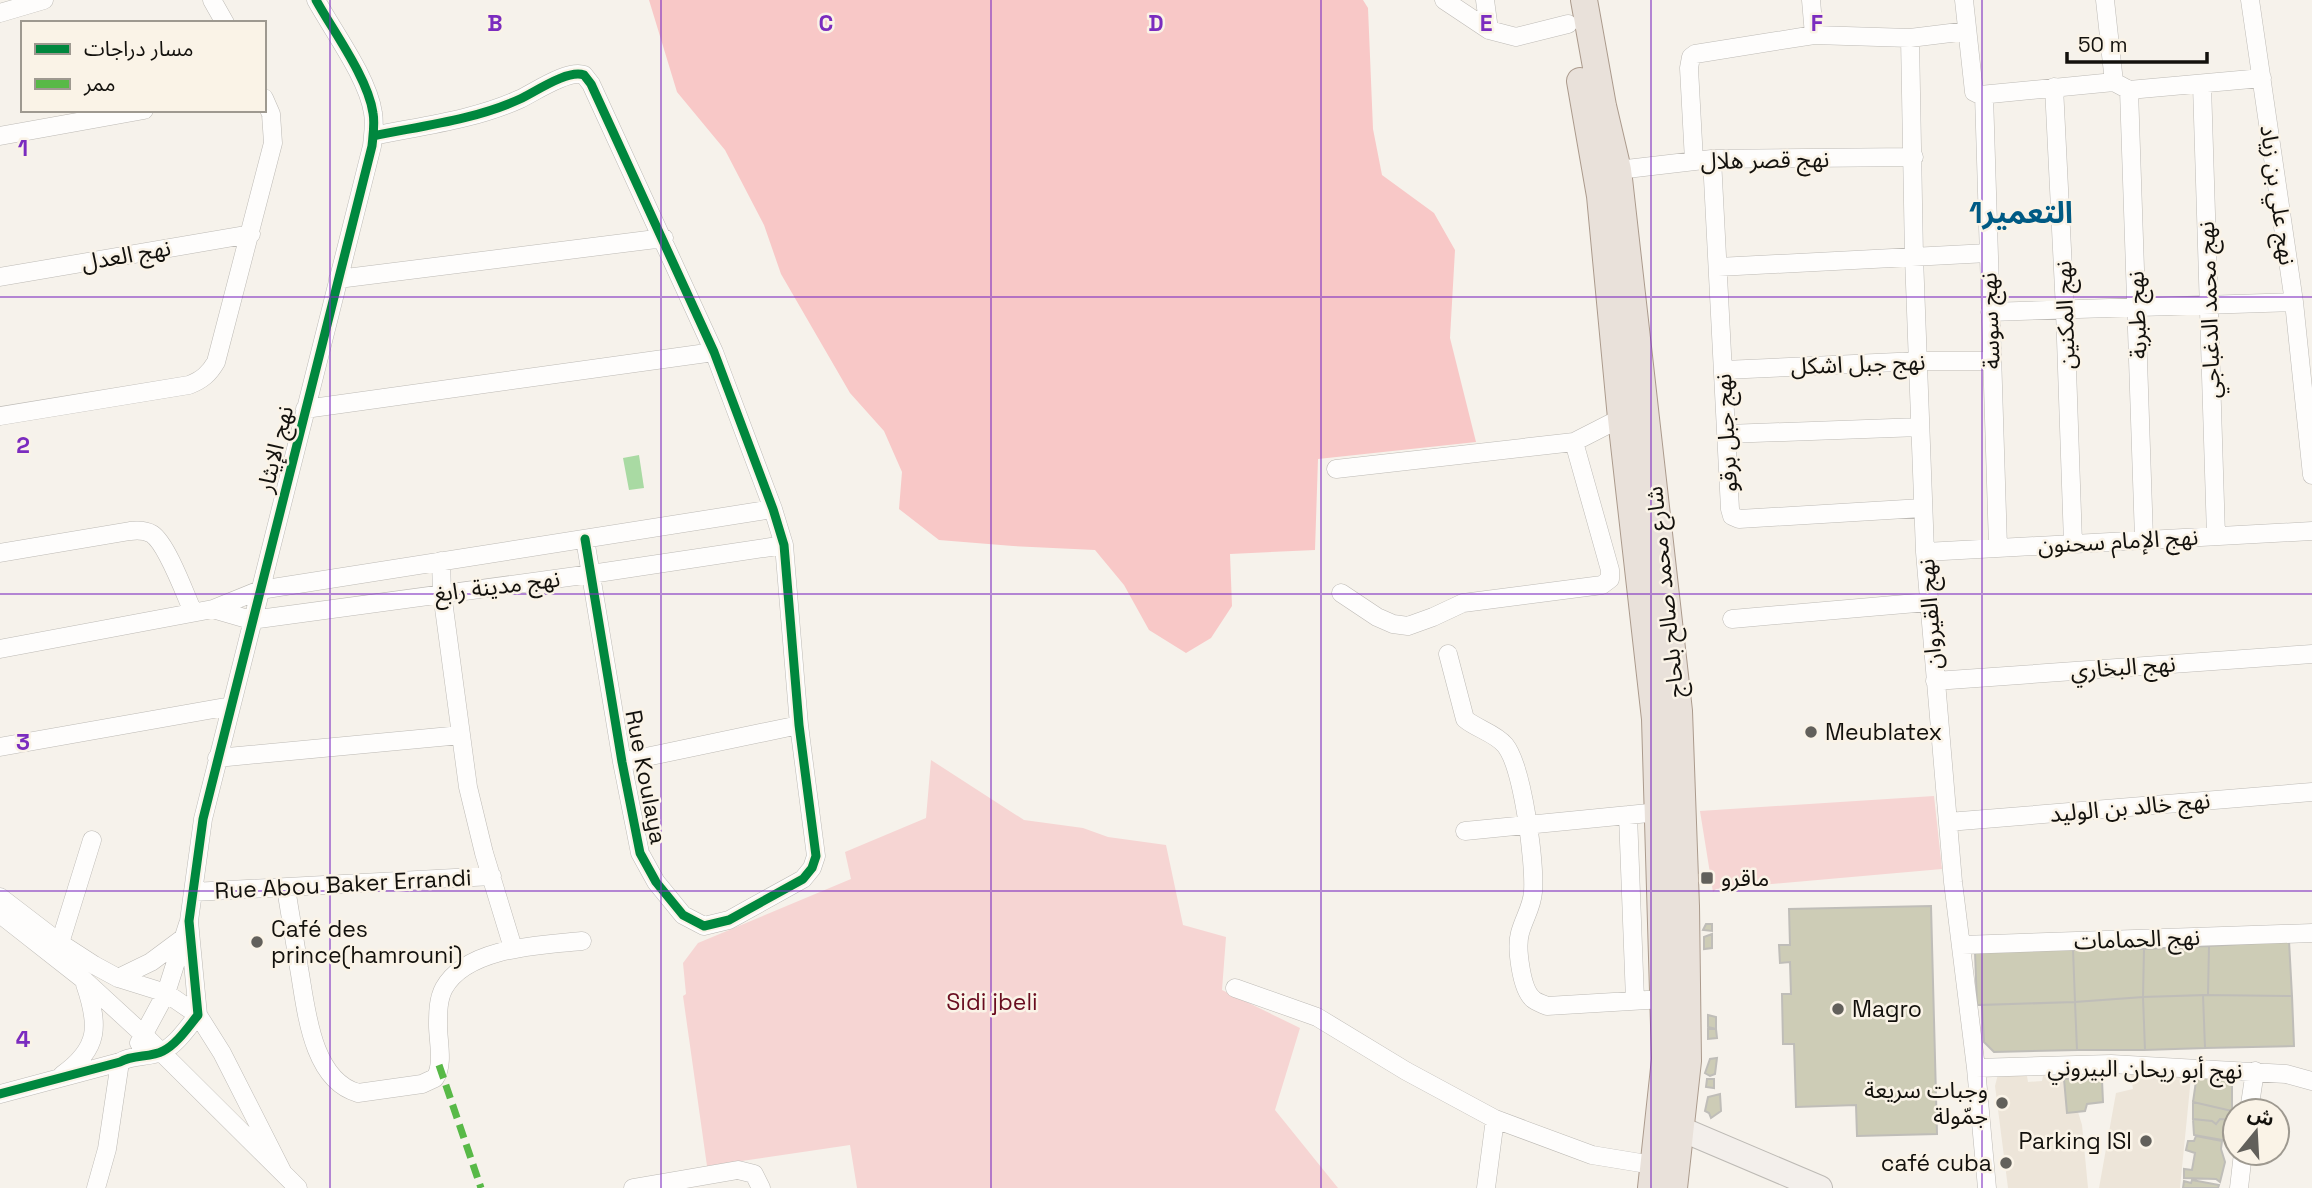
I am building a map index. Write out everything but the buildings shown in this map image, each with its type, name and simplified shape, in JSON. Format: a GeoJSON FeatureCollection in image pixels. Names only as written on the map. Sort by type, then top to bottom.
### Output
{"type":"FeatureCollection","features":[{"type":"Feature","properties":{"kind":"main road","name":"شارع محمد صالح بلحاج"},"geometry":{"type":"LineString","coordinates":[[1584,0],[1595,67],[1618,170],[1679,711],[1667,826],[1664,1071],[1652,1176]]}},
{"type":"Feature","properties":{"kind":"main road","name":"شارع محمد صالح بلحاج"},"geometry":{"type":"LineString","coordinates":[[1567,12],[1600,196],[1621,418],[1667,826],[1688,1061],[1674,1188]]}},
{"type":"Feature","properties":{"kind":"street"},"geometry":{"type":"LineString","coordinates":[[0,13],[44,0]]}},
{"type":"Feature","properties":{"kind":"street"},"geometry":{"type":"LineString","coordinates":[[212,0],[224,21]]}},
{"type":"Feature","properties":{"kind":"street","name":"نهج الإيثار"},"geometry":{"type":"LineString","coordinates":[[190,921],[203,818],[373,136],[373,113],[366,89],[316,0]]}},
{"type":"Feature","properties":{"kind":"street"},"geometry":{"type":"LineString","coordinates":[[1444,0],[1489,30],[1516,37],[1567,12]]}},
{"type":"Feature","properties":{"kind":"street"},"geometry":{"type":"LineString","coordinates":[[1485,0],[1489,30]]}},
{"type":"Feature","properties":{"kind":"street"},"geometry":{"type":"LineString","coordinates":[[1811,0],[1814,35],[1910,38],[1967,31]]}},
{"type":"Feature","properties":{"kind":"street","name":"نهج سوسة"},"geometry":{"type":"LineString","coordinates":[[1964,0],[1979,93],[1988,253],[1998,547]]}},
{"type":"Feature","properties":{"kind":"street","name":"نهج طبربة"},"geometry":{"type":"LineString","coordinates":[[2105,0],[2121,86],[2136,307],[2144,539]]}},
{"type":"Feature","properties":{"kind":"street","name":"نهج علي بن زياد"},"geometry":{"type":"LineString","coordinates":[[2250,0],[2294,302],[2304,320],[2312,475]]}},
{"type":"Feature","properties":{"kind":"street","name":"نهج جبل برقو"},"geometry":{"type":"LineString","coordinates":[[1814,35],[1695,54],[1691,57],[1689,68],[1718,267],[1730,509],[1732,516],[1738,519],[1922,508]]}},
{"type":"Feature","properties":{"kind":"street","name":"نهج القيروان"},"geometry":{"type":"LineString","coordinates":[[1910,38],[1922,508],[1928,602],[1948,822],[1987,1188]]}},
{"type":"Feature","properties":{"kind":"street","name":"Rue Koulaya"},"geometry":{"type":"LineString","coordinates":[[373,136],[471,116],[579,73],[591,84],[664,238],[714,352],[773,509],[783,545],[799,725],[816,856],[812,868],[803,879],[729,920],[711,926],[698,924],[683,915],[646,868],[640,853],[585,539]]}},
{"type":"Feature","properties":{"kind":"street"},"geometry":{"type":"LineString","coordinates":[[1979,93],[2054,87],[2202,85],[2262,78]]}},
{"type":"Feature","properties":{"kind":"street","name":"نهج محمد الدغباجي"},"geometry":{"type":"LineString","coordinates":[[2202,85],[2216,536]]}},
{"type":"Feature","properties":{"kind":"street","name":"نهج المكنين"},"geometry":{"type":"LineString","coordinates":[[2054,87],[2073,543]]}},
{"type":"Feature","properties":{"kind":"street"},"geometry":{"type":"LineString","coordinates":[[0,416],[189,385],[207,375],[216,362],[274,143],[271,114],[266,103]]}},
{"type":"Feature","properties":{"kind":"street"},"geometry":{"type":"LineString","coordinates":[[0,136],[133,112]]}},
{"type":"Feature","properties":{"kind":"street","name":"نهج قصر هلال"},"geometry":{"type":"LineString","coordinates":[[1618,170],[1703,160],[1914,157]]}},
{"type":"Feature","properties":{"kind":"street","name":"نهج العدل"},"geometry":{"type":"LineString","coordinates":[[0,277],[251,234]]}},
{"type":"Feature","properties":{"kind":"street"},"geometry":{"type":"LineString","coordinates":[[338,279],[664,238]]}},
{"type":"Feature","properties":{"kind":"street"},"geometry":{"type":"LineString","coordinates":[[1718,267],[1988,253]]}},
{"type":"Feature","properties":{"kind":"street"},"geometry":{"type":"LineString","coordinates":[[1990,312],[2294,302]]}},
{"type":"Feature","properties":{"kind":"street"},"geometry":{"type":"LineString","coordinates":[[304,409],[714,352]]}},
{"type":"Feature","properties":{"kind":"street","name":"نهج جبل اشكل"},"geometry":{"type":"LineString","coordinates":[[1724,370],[1919,361],[1992,361]]}},
{"type":"Feature","properties":{"kind":"street"},"geometry":{"type":"LineString","coordinates":[[1336,469],[1574,442],[1621,418]]}},
{"type":"Feature","properties":{"kind":"street"},"geometry":{"type":"LineString","coordinates":[[1727,433],[1920,427]]}},
{"type":"Feature","properties":{"kind":"street"},"geometry":{"type":"LineString","coordinates":[[1341,593],[1377,617],[1393,624],[1408,626],[1463,603],[1602,585],[1610,579],[1610,570],[1574,442]]}},
{"type":"Feature","properties":{"kind":"street","name":"نهج مدينة رابغ"},"geometry":{"type":"LineString","coordinates":[[213,609],[260,590],[773,509]]}},
{"type":"Feature","properties":{"kind":"street"},"geometry":{"type":"LineString","coordinates":[[0,554],[130,531],[148,532],[157,540],[169,559],[193,612]]}},
{"type":"Feature","properties":{"kind":"street","name":"نهج الإمام سحنون"},"geometry":{"type":"LineString","coordinates":[[1925,552],[2312,531]]}},
{"type":"Feature","properties":{"kind":"street","name":"نهج مدينة رابغ"},"geometry":{"type":"LineString","coordinates":[[251,620],[783,545]]}},
{"type":"Feature","properties":{"kind":"street"},"geometry":{"type":"LineString","coordinates":[[441,561],[468,787],[484,853],[513,948]]}},
{"type":"Feature","properties":{"kind":"street"},"geometry":{"type":"LineString","coordinates":[[1732,619],[1928,602]]}},
{"type":"Feature","properties":{"kind":"street"},"geometry":{"type":"LineString","coordinates":[[0,649],[213,609],[251,620]]}},
{"type":"Feature","properties":{"kind":"street"},"geometry":{"type":"LineString","coordinates":[[1448,654],[1465,719],[1505,745],[1513,759],[1528,825],[1533,890],[1531,907],[1520,933],[1517,949],[1526,990],[1533,1000],[1547,1006],[1664,999]]}},
{"type":"Feature","properties":{"kind":"street","name":"نهج البخاري"},"geometry":{"type":"LineString","coordinates":[[1935,681],[2312,654]]}},
{"type":"Feature","properties":{"kind":"street"},"geometry":{"type":"LineString","coordinates":[[0,747],[231,706]]}},
{"type":"Feature","properties":{"kind":"street"},"geometry":{"type":"LineString","coordinates":[[622,762],[799,725]]}},
{"type":"Feature","properties":{"kind":"street"},"geometry":{"type":"LineString","coordinates":[[217,758],[461,735]]}},
{"type":"Feature","properties":{"kind":"street","name":"نهج خالد بن الوليد"},"geometry":{"type":"LineString","coordinates":[[1948,822],[2312,792]]}},
{"type":"Feature","properties":{"kind":"street"},"geometry":{"type":"LineString","coordinates":[[1465,831],[1628,816],[1667,826]]}},
{"type":"Feature","properties":{"kind":"street"},"geometry":{"type":"LineString","coordinates":[[1628,816],[1635,1000]]}},
{"type":"Feature","properties":{"kind":"street"},"geometry":{"type":"LineString","coordinates":[[60,943],[92,840]]}},
{"type":"Feature","properties":{"kind":"street","name":"Rue Abou Baker Errandi"},"geometry":{"type":"LineString","coordinates":[[193,892],[492,876]]}},
{"type":"Feature","properties":{"kind":"street"},"geometry":{"type":"LineString","coordinates":[[286,888],[312,1038],[323,1063],[348,1090],[358,1093],[422,1084],[435,1078],[439,1065],[438,1014],[442,991],[463,968],[513,948],[582,941]]}},
{"type":"Feature","properties":{"kind":"street"},"geometry":{"type":"LineString","coordinates":[[0,897],[60,943],[118,978],[166,993],[198,1015],[222,1053],[284,1173]]}},
{"type":"Feature","properties":{"kind":"street"},"geometry":{"type":"LineString","coordinates":[[0,914],[84,980],[145,1036],[298,1188]]}},
{"type":"Feature","properties":{"kind":"street"},"geometry":{"type":"LineString","coordinates":[[96,1188],[107,1149],[124,1060],[145,1036],[166,993],[190,921]]}},
{"type":"Feature","properties":{"kind":"street"},"geometry":{"type":"LineString","coordinates":[[0,1094],[162,1052],[178,1038],[198,1015],[190,921]]}},
{"type":"Feature","properties":{"kind":"street","name":"نهج الحمامات"},"geometry":{"type":"LineString","coordinates":[[1962,945],[2312,933]]}},
{"type":"Feature","properties":{"kind":"street"},"geometry":{"type":"LineString","coordinates":[[118,978],[151,962],[182,939]]}},
{"type":"Feature","properties":{"kind":"street"},"geometry":{"type":"LineString","coordinates":[[58,1078],[78,1063],[90,1048],[94,1033],[93,1006],[84,980]]}},
{"type":"Feature","properties":{"kind":"street"},"geometry":{"type":"LineString","coordinates":[[1235,988],[1317,1017],[1406,1071],[1495,1119],[1652,1176]]}},
{"type":"Feature","properties":{"kind":"street","name":"نهج أبو ريحان البيروني"},"geometry":{"type":"LineString","coordinates":[[1976,1068],[2110,1064],[2255,1071],[2286,1074],[2312,1081]]}},
{"type":"Feature","properties":{"kind":"street"},"geometry":{"type":"LineString","coordinates":[[2251,1097],[2255,1071]]}},
{"type":"Feature","properties":{"kind":"street"},"geometry":{"type":"LineString","coordinates":[[1486,1188],[1495,1119]]}},
{"type":"Feature","properties":{"kind":"street"},"geometry":{"type":"LineString","coordinates":[[1681,1129],[1820,1188]]}},
{"type":"Feature","properties":{"kind":"street"},"geometry":{"type":"LineString","coordinates":[[2239,1188],[2242,1167]]}},
{"type":"Feature","properties":{"kind":"street"},"geometry":{"type":"LineString","coordinates":[[633,1188],[733,1170],[754,1174],[761,1188]]}},
{"type":"Feature","properties":{"kind":"shaded area"},"geometry":{"type":"Polygon","coordinates":[[[649,0],[1363,0],[1368,8],[1373,129],[1382,175],[1434,213],[1455,250],[1450,338],[1476,442],[1318,459],[1315,550],[1230,554],[1232,606],[1211,638],[1186,653],[1149,630],[1124,585],[1095,550],[939,540],[899,509],[902,472],[884,431],[850,393],[781,274],[764,225],[725,150],[677,92],[649,0]]]}},
{"type":"Feature","properties":{"kind":"shaded area"},"geometry":{"type":"Polygon","coordinates":[[[639,455],[644,488],[629,490],[623,458],[639,455]]]}},
{"type":"Feature","properties":{"kind":"shaded area"},"geometry":{"type":"Polygon","coordinates":[[[2026,1070],[2028,1082],[2042,1081],[2043,1076],[2064,1079],[2067,1112],[2078,1112],[2082,1125],[2088,1188],[2008,1188],[1995,1086],[1998,1074],[2026,1070]]]}},
{"type":"Feature","properties":{"kind":"shaded area","name":"Parking ISI"},"geometry":{"type":"Polygon","coordinates":[[[2130,1072],[2191,1077],[2180,1188],[2099,1188],[2116,1093],[2133,1089],[2130,1072]]]}},
{"type":"Feature","properties":{"kind":"green space","name":"Sidi jbeli"},"geometry":{"type":"Polygon","coordinates":[[[931,760],[1024,820],[1083,828],[1108,837],[1166,845],[1183,925],[1226,937],[1222,990],[1300,1028],[1275,1110],[1338,1188],[857,1188],[850,1145],[707,1166],[683,996],[686,994],[683,963],[698,943],[851,879],[845,852],[926,818],[931,760]]]}},
{"type":"Feature","properties":{"kind":"green space"},"geometry":{"type":"Polygon","coordinates":[[[1934,796],[1942,869],[1716,889],[1713,892],[1700,811],[1934,796]]]}},
{"type":"Feature","properties":{"kind":"marked path"},"geometry":{"type":"LineString","coordinates":[[439,1065],[481,1188]]}},
{"type":"Feature","properties":{"kind":"cycle path"},"geometry":{"type":"LineString","coordinates":[[0,1094],[130,1058],[158,1053],[173,1044],[198,1015],[189,921],[203,819],[374,130],[374,117],[364,85],[316,0]]}},
{"type":"Feature","properties":{"kind":"cycle path"},"geometry":{"type":"LineString","coordinates":[[373,136],[484,112],[520,99],[569,75],[584,75],[591,84],[714,352],[784,545],[799,725],[816,856],[812,868],[803,879],[729,920],[704,926],[683,915],[656,882],[640,853],[585,539]]}},
{"type":"Feature","properties":{"kind":"place","name":"Meublatex"},"geometry":{"type":"Point","coordinates":[1811,732]}},
{"type":"Feature","properties":{"kind":"place","name":"ماقرو"},"geometry":{"type":"Point","coordinates":[1707,878]}},
{"type":"Feature","properties":{"kind":"place","name":"Café des prince(hamrouni)"},"geometry":{"type":"Point","coordinates":[257,942]}},
{"type":"Feature","properties":{"kind":"place","name":"Magro"},"geometry":{"type":"Point","coordinates":[1838,1009]}},
{"type":"Feature","properties":{"kind":"place","name":"وجبات سريعة جمّولة"},"geometry":{"type":"Point","coordinates":[2002,1103]}},
{"type":"Feature","properties":{"kind":"place","name":"Parking ISI"},"geometry":{"type":"Point","coordinates":[2146,1141]}},
{"type":"Feature","properties":{"kind":"place","name":"café cuba"},"geometry":{"type":"Point","coordinates":[2006,1163]}},
{"type":"Feature","properties":{"kind":"district","name":"التعمير1"},"geometry":{"type":"Point","coordinates":[2021,213]}}]}
